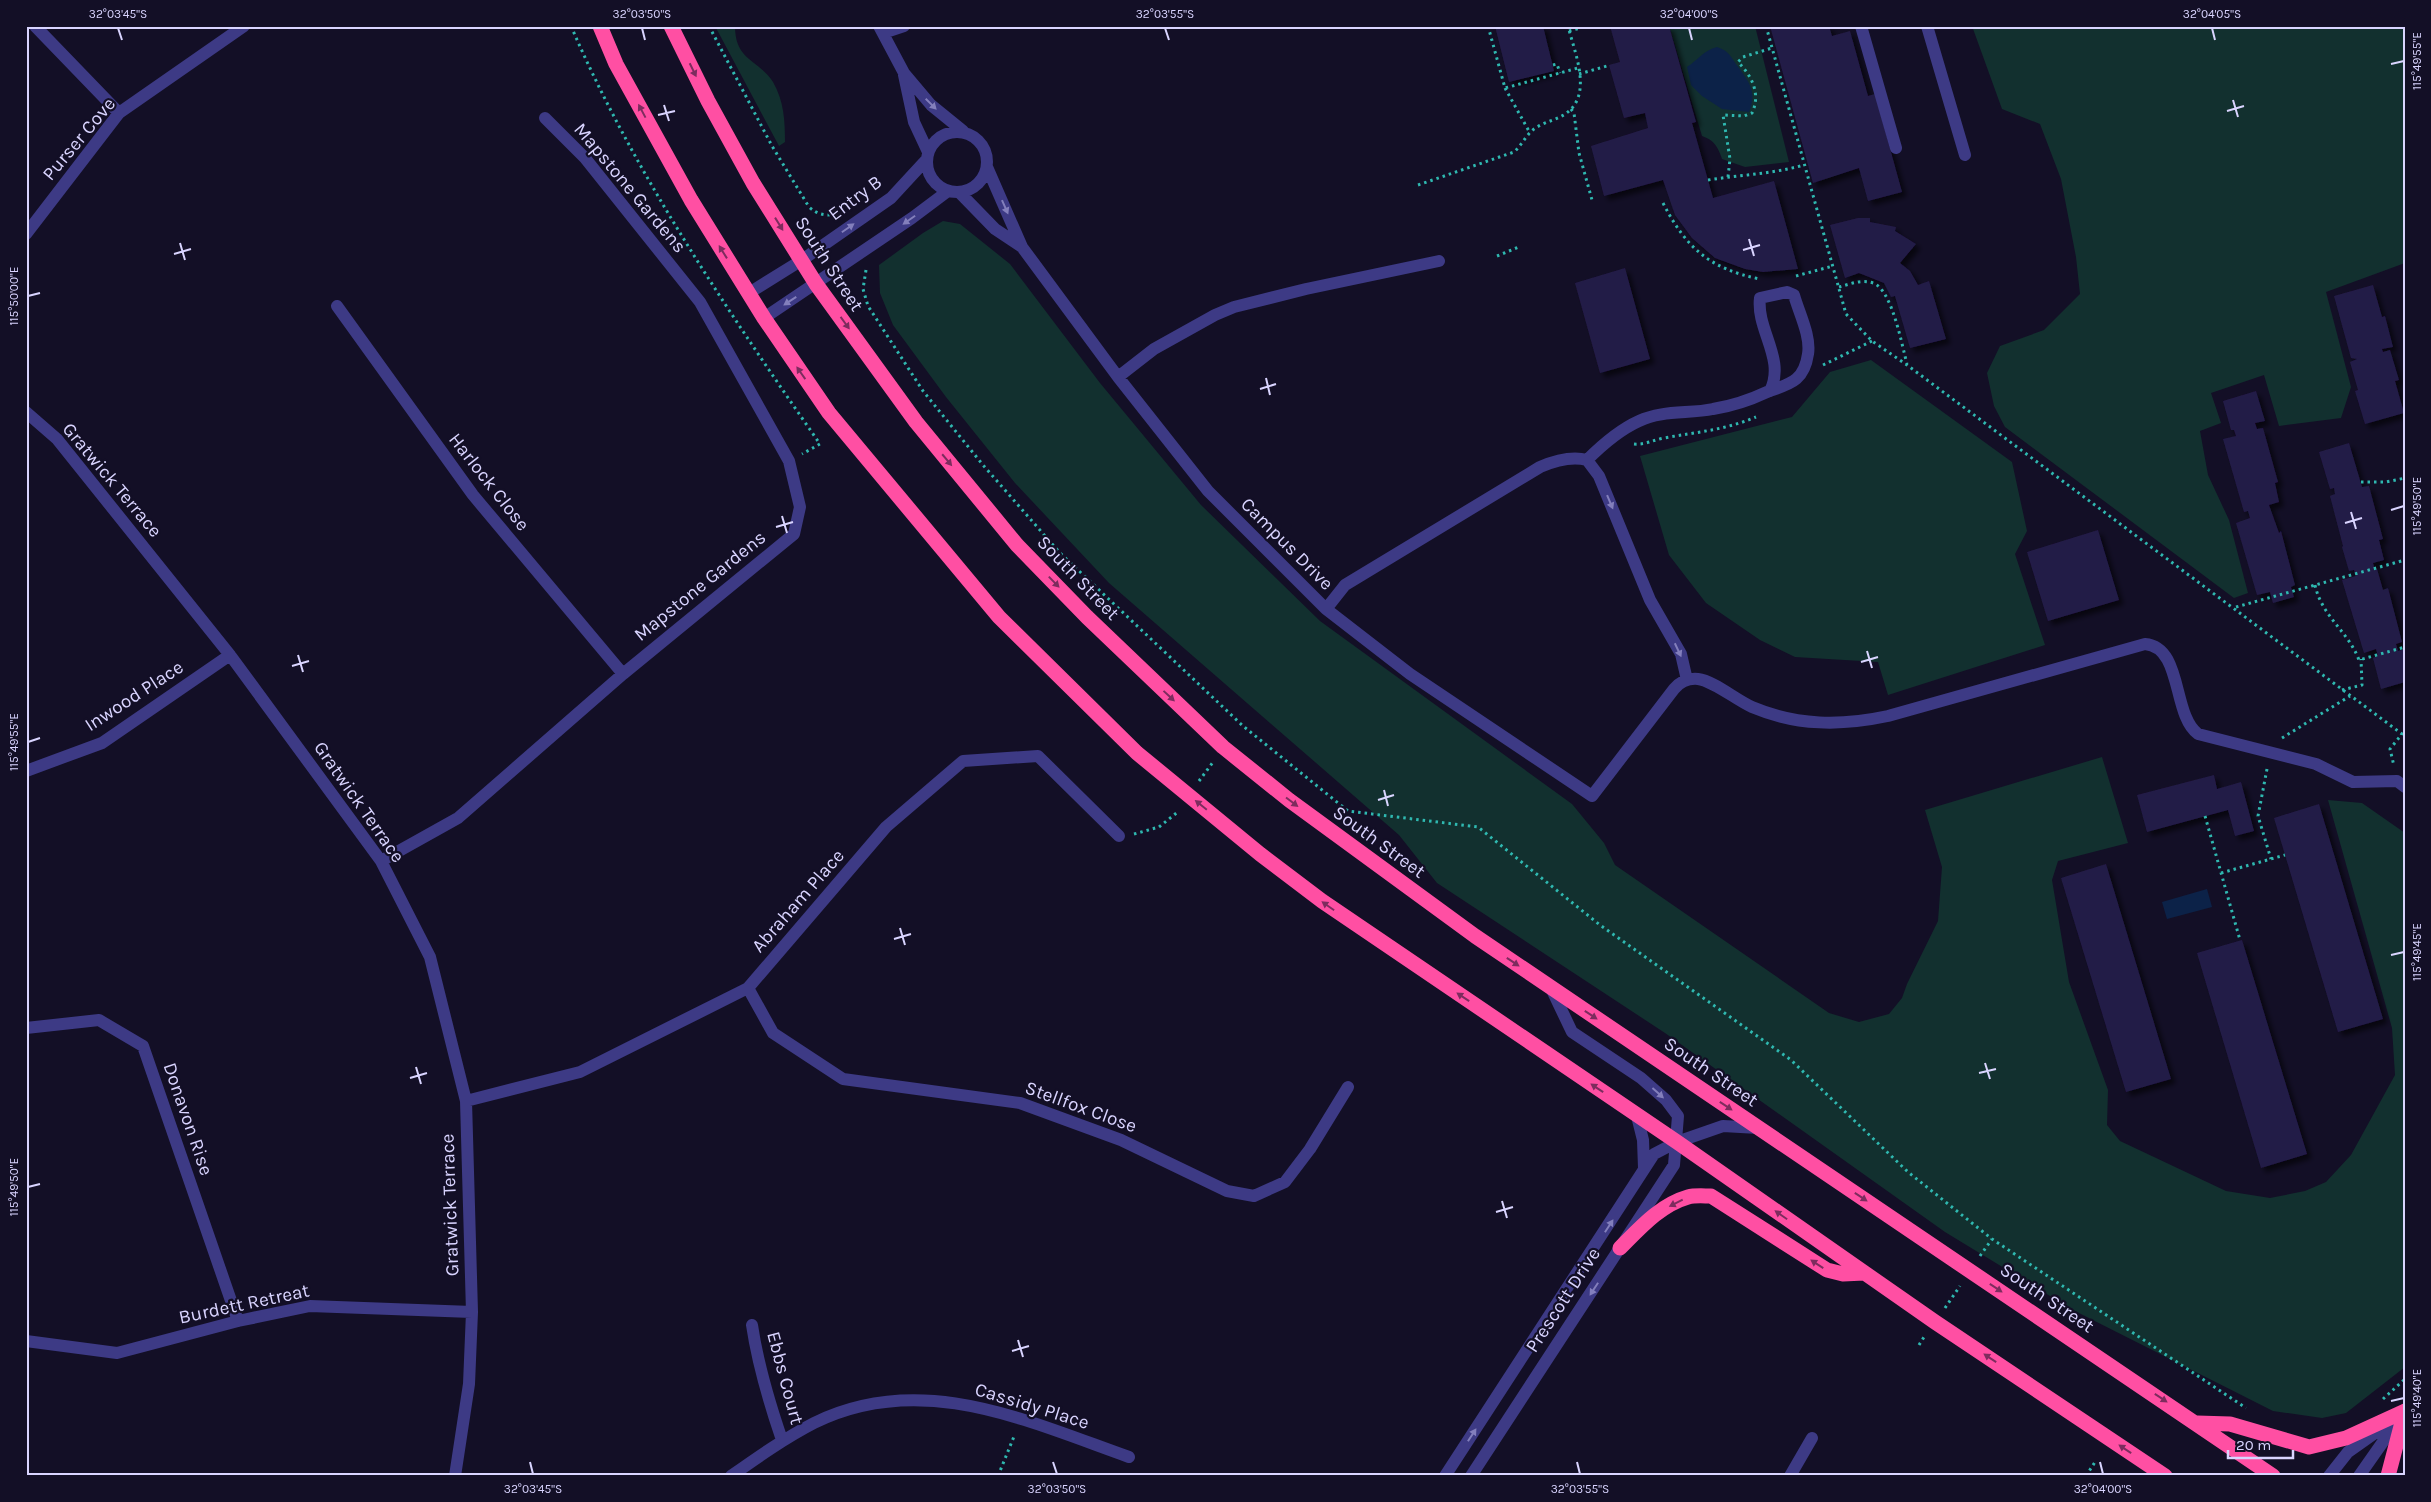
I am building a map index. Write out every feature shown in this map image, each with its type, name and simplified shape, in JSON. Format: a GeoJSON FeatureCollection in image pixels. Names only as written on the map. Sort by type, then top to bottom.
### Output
{"type":"FeatureCollection","features":[{"type":"Feature","properties":{"kind":"highway"},"geometry":{"type":"LineString","coordinates":[[600,26],[616,64],[691,200],[764,318],[829,413],[999,617],[1137,753],[1260,854],[1322,901],[1677,1142],[1935,1322],[2165,1476]]}},
{"type":"Feature","properties":{"kind":"highway","name":"South Street"},"geometry":{"type":"LineString","coordinates":[[671,26],[708,101],[753,183],[816,284],[916,422],[1017,545],[1223,747],[1289,800],[1467,930],[2273,1476]]}},
{"type":"Feature","properties":{"kind":"highway"},"geometry":{"type":"LineString","coordinates":[[1620,1248],[1648,1220],[1675,1203],[1689,1197],[1711,1196],[1827,1270],[1843,1274],[1864,1273]]}},
{"type":"Feature","properties":{"kind":"highway"},"geometry":{"type":"LineString","coordinates":[[2197,1423],[2230,1424],[2309,1447],[2346,1438],[2405,1411]]}},
{"type":"Feature","properties":{"kind":"highway"},"geometry":{"type":"LineString","coordinates":[[2388,1476],[2405,1411]]}},
{"type":"Feature","properties":{"kind":"street"},"geometry":{"type":"LineString","coordinates":[[35,26],[119,113]]}},
{"type":"Feature","properties":{"kind":"street","name":"Purser Cove"},"geometry":{"type":"LineString","coordinates":[[26,234],[119,113],[244,26]]}},
{"type":"Feature","properties":{"kind":"street"},"geometry":{"type":"LineString","coordinates":[[881,29],[904,26]]}},
{"type":"Feature","properties":{"kind":"street"},"geometry":{"type":"LineString","coordinates":[[1861,26],[1896,148]]}},
{"type":"Feature","properties":{"kind":"street"},"geometry":{"type":"LineString","coordinates":[[1927,26],[1964,155]]}},
{"type":"Feature","properties":{"kind":"street","name":"Campus Drive"},"geometry":{"type":"LineString","coordinates":[[881,29],[904,73],[931,105],[963,131],[972,134],[985,148],[988,167],[1022,247],[1118,377],[1208,490],[1326,609],[1410,674],[1592,796],[1674,689],[1687,680]]}},
{"type":"Feature","properties":{"kind":"street","name":"Campus Drive"},"geometry":{"type":"LineString","coordinates":[[904,73],[914,122],[928,155],[928,169],[932,178],[953,192],[995,229],[1022,247]]}},
{"type":"Feature","properties":{"kind":"street","name":"Mapstone Gardens"},"geometry":{"type":"LineString","coordinates":[[381,861],[458,818],[623,674],[794,534],[800,507],[789,461],[700,302],[585,158],[545,118]]}},
{"type":"Feature","properties":{"kind":"street"},"geometry":{"type":"LineString","coordinates":[[928,155],[938,138],[954,131],[963,131]]}},
{"type":"Feature","properties":{"kind":"street","name":"Entry B"},"geometry":{"type":"LineString","coordinates":[[749,293],[802,260],[891,198],[928,155]]}},
{"type":"Feature","properties":{"kind":"street"},"geometry":{"type":"LineString","coordinates":[[764,318],[953,192],[969,190],[978,185],[988,167]]}},
{"type":"Feature","properties":{"kind":"street"},"geometry":{"type":"LineString","coordinates":[[1118,377],[1154,349],[1215,315],[1234,307],[1306,289],[1439,261]]}},
{"type":"Feature","properties":{"kind":"street"},"geometry":{"type":"LineString","coordinates":[[1326,609],[1345,584],[1540,467],[1566,459],[1587,460],[1601,446],[1639,421],[1660,414],[1713,409],[1745,402],[1770,391],[1784,388],[1796,380],[1804,368],[1809,352],[1794,295],[1787,292],[1760,298],[1759,308],[1772,355],[1776,378],[1770,391]]}},
{"type":"Feature","properties":{"kind":"street","name":"Harlock Close"},"geometry":{"type":"LineString","coordinates":[[337,306],[473,495],[623,674]]}},
{"type":"Feature","properties":{"kind":"street","name":"Gratwick Terrace"},"geometry":{"type":"LineString","coordinates":[[26,412],[57,439],[230,655],[381,861],[430,957],[466,1101],[472,1312],[469,1384],[455,1476]]}},
{"type":"Feature","properties":{"kind":"street"},"geometry":{"type":"LineString","coordinates":[[1587,460],[1599,476],[1650,600],[1680,654],[1687,680],[1703,680],[1752,706],[1784,718],[1816,723],[1850,723],[1888,716],[2138,645],[2152,644],[2169,663],[2192,730],[2205,736],[2316,764],[2353,782],[2401,784]]}},
{"type":"Feature","properties":{"kind":"street","name":"Inwood Place"},"geometry":{"type":"LineString","coordinates":[[26,772],[102,743],[230,655]]}},
{"type":"Feature","properties":{"kind":"street","name":"Abraham Place"},"geometry":{"type":"LineString","coordinates":[[466,1101],[580,1072],[748,988],[886,827],[963,761],[1038,756],[1119,836]]}},
{"type":"Feature","properties":{"kind":"street","name":"Stellfox Close"},"geometry":{"type":"LineString","coordinates":[[748,988],[773,1033],[844,1079],[1020,1103],[1121,1140],[1227,1191],[1254,1196],[1285,1182],[1310,1149],[1348,1087]]}},
{"type":"Feature","properties":{"kind":"street","name":"Prescott Drive"},"geometry":{"type":"LineString","coordinates":[[1471,1476],[1674,1165],[1678,1116],[1666,1100],[1641,1078],[1572,1032],[1551,988]]}},
{"type":"Feature","properties":{"kind":"street","name":"Donavon Rise"},"geometry":{"type":"LineString","coordinates":[[26,1028],[99,1020],[142,1046],[238,1321]]}},
{"type":"Feature","properties":{"kind":"street"},"geometry":{"type":"LineString","coordinates":[[1637,1116],[1643,1140],[1644,1168]]}},
{"type":"Feature","properties":{"kind":"street","name":"Prescott Drive"},"geometry":{"type":"LineString","coordinates":[[1445,1476],[1654,1154],[1677,1142],[1723,1126],[1758,1128]]}},
{"type":"Feature","properties":{"kind":"street","name":"Burdett Retreat"},"geometry":{"type":"LineString","coordinates":[[26,1341],[117,1353],[238,1321],[310,1306],[472,1312]]}},
{"type":"Feature","properties":{"kind":"street","name":"Ebbs Court"},"geometry":{"type":"LineString","coordinates":[[752,1325],[757,1359],[766,1396],[782,1440]]}},
{"type":"Feature","properties":{"kind":"street","name":"Cassidy Place"},"geometry":{"type":"LineString","coordinates":[[731,1476],[782,1440],[816,1422],[843,1412],[875,1404],[910,1400],[967,1404],[1021,1419],[1129,1457]]}},
{"type":"Feature","properties":{"kind":"street"},"geometry":{"type":"LineString","coordinates":[[2329,1476],[2348,1452],[2405,1411]]}},
{"type":"Feature","properties":{"kind":"street"},"geometry":{"type":"LineString","coordinates":[[2359,1476],[2405,1411]]}},
{"type":"Feature","properties":{"kind":"street"},"geometry":{"type":"LineString","coordinates":[[1790,1476],[1812,1438]]}},
{"type":"Feature","properties":{"kind":"path"},"geometry":{"type":"LineString","coordinates":[[571,26],[596,85],[705,273],[754,350],[820,444],[789,461]]}},
{"type":"Feature","properties":{"kind":"path"},"geometry":{"type":"LineString","coordinates":[[709,26],[772,146],[809,207],[817,213],[827,216],[838,214],[849,227]]}},
{"type":"Feature","properties":{"kind":"path"},"geometry":{"type":"LineString","coordinates":[[1488,26],[1505,88],[1530,133]]}},
{"type":"Feature","properties":{"kind":"path"},"geometry":{"type":"LineString","coordinates":[[1418,185],[1514,152],[1523,145],[1530,133],[1571,109],[1579,94],[1579,74],[1568,26]]}},
{"type":"Feature","properties":{"kind":"path"},"geometry":{"type":"LineString","coordinates":[[1766,26],[1846,314],[1872,341],[2235,608],[2403,735],[2390,749],[2401,784]]}},
{"type":"Feature","properties":{"kind":"path"},"geometry":{"type":"LineString","coordinates":[[1569,31],[1584,27]]}},
{"type":"Feature","properties":{"kind":"path"},"geometry":{"type":"LineString","coordinates":[[1728,177],[1730,159],[1723,115],[1744,116],[1752,113],[1756,104],[1753,81],[1748,71],[1738,62],[1743,57],[1772,48]]}},
{"type":"Feature","properties":{"kind":"path"},"geometry":{"type":"LineString","coordinates":[[1553,65],[1557,64],[1560,73]]}},
{"type":"Feature","properties":{"kind":"path"},"geometry":{"type":"LineString","coordinates":[[1579,74],[1608,66]]}},
{"type":"Feature","properties":{"kind":"path"},"geometry":{"type":"LineString","coordinates":[[1505,88],[1578,68]]}},
{"type":"Feature","properties":{"kind":"path"},"geometry":{"type":"LineString","coordinates":[[1571,109],[1574,113],[1579,153],[1592,200]]}},
{"type":"Feature","properties":{"kind":"path"},"geometry":{"type":"LineString","coordinates":[[1708,180],[1764,174],[1804,164]]}},
{"type":"Feature","properties":{"kind":"path"},"geometry":{"type":"LineString","coordinates":[[1663,203],[1676,228],[1704,258],[1721,268],[1735,273],[1767,279]]}},
{"type":"Feature","properties":{"kind":"path"},"geometry":{"type":"LineString","coordinates":[[1497,256],[1521,246]]}},
{"type":"Feature","properties":{"kind":"path"},"geometry":{"type":"LineString","coordinates":[[864,251],[868,267],[864,277],[863,289],[868,306],[923,391],[982,465],[1060,553],[1243,726],[1348,811],[1478,827],[1600,925],[1791,1060],[1908,1172],[1992,1239],[2247,1409]]}},
{"type":"Feature","properties":{"kind":"path"},"geometry":{"type":"LineString","coordinates":[[1789,277],[1833,266]]}},
{"type":"Feature","properties":{"kind":"path"},"geometry":{"type":"LineString","coordinates":[[1839,287],[1862,281],[1874,283],[1883,289],[1898,328],[1907,365]]}},
{"type":"Feature","properties":{"kind":"path"},"geometry":{"type":"LineString","coordinates":[[2361,482],[2386,482],[2405,478]]}},
{"type":"Feature","properties":{"kind":"path"},"geometry":{"type":"LineString","coordinates":[[2235,608],[2405,560]]}},
{"type":"Feature","properties":{"kind":"path"},"geometry":{"type":"LineString","coordinates":[[2315,585],[2326,614],[2347,638],[2359,660],[2405,647]]}},
{"type":"Feature","properties":{"kind":"path"},"geometry":{"type":"LineString","coordinates":[[2341,690],[2362,684],[2361,659]]}},
{"type":"Feature","properties":{"kind":"path"},"geometry":{"type":"LineString","coordinates":[[2271,859],[2258,816],[2263,784],[2275,743],[2350,696]]}},
{"type":"Feature","properties":{"kind":"path"},"geometry":{"type":"LineString","coordinates":[[2205,816],[2240,940]]}},
{"type":"Feature","properties":{"kind":"path"},"geometry":{"type":"LineString","coordinates":[[2221,873],[2284,855]]}},
{"type":"Feature","properties":{"kind":"path"},"geometry":{"type":"LineString","coordinates":[[1919,1345],[1992,1239]]}},
{"type":"Feature","properties":{"kind":"path"},"geometry":{"type":"LineString","coordinates":[[998,1476],[1021,1419]]}},
{"type":"Feature","properties":{"kind":"path"},"geometry":{"type":"LineString","coordinates":[[2086,1476],[2095,1462]]}},
{"type":"Feature","properties":{"kind":"green space"},"geometry":{"type":"Polygon","coordinates":[[[715,26],[735,26],[736,38],[743,53],[767,74],[777,89],[782,104],[785,142],[779,146],[715,26]]]}},
{"type":"Feature","properties":{"kind":"green space"},"geometry":{"type":"Polygon","coordinates":[[[1669,26],[1755,26],[1789,162],[1745,167],[1722,159],[1715,144],[1702,136],[1669,26]]]}},
{"type":"Feature","properties":{"kind":"green space"},"geometry":{"type":"Polygon","coordinates":[[[1972,26],[2405,26],[2405,263],[2326,292],[2351,387],[2341,418],[2279,426],[2264,375],[2211,393],[2221,423],[2200,431],[2208,475],[2229,520],[2248,593],[2234,598],[2005,427],[1994,406],[1987,373],[2000,346],[2044,330],[2080,294],[2076,257],[2061,179],[2040,124],[2002,109],[1972,26]]]}},
{"type":"Feature","properties":{"kind":"green space"},"geometry":{"type":"Polygon","coordinates":[[[943,221],[960,224],[1010,264],[1100,383],[1201,505],[1320,621],[1572,804],[1604,843],[1615,865],[1829,1013],[1859,1022],[1889,1014],[1902,998],[1938,921],[1942,867],[1925,810],[2102,757],[2128,843],[2058,861],[2052,880],[2069,982],[2108,1090],[2107,1125],[2120,1141],[2226,1191],[2270,1198],[2305,1191],[2326,1182],[2351,1155],[2395,1075],[2392,1028],[2328,800],[2362,803],[2405,833],[2405,1367],[2346,1413],[2322,1418],[2273,1411],[2073,1310],[1945,1232],[1665,1033],[1437,883],[1399,835],[1109,583],[1015,483],[946,397],[893,325],[880,293],[879,265],[943,221]]]}},
{"type":"Feature","properties":{"kind":"green space"},"geometry":{"type":"Polygon","coordinates":[[[1871,360],[2012,462],[2027,531],[2015,554],[2045,645],[1888,695],[1878,662],[1795,657],[1760,640],[1706,603],[1669,555],[1640,456],[1792,417],[1830,372],[1871,360]]]}},
{"type":"Feature","properties":{"kind":"water"},"geometry":{"type":"Polygon","coordinates":[[[1717,47],[1730,55],[1749,84],[1752,99],[1749,112],[1722,109],[1702,96],[1691,85],[1687,67],[1712,48],[1717,47]]]}},
{"type":"Feature","properties":{"kind":"water"},"geometry":{"type":"Polygon","coordinates":[[[2207,889],[2212,907],[2167,919],[2162,902],[2207,889]]]}},
{"type":"Feature","properties":{"kind":"building"},"geometry":{"type":"Polygon","coordinates":[[[1495,26],[1543,26],[1554,71],[1509,82],[1495,26]]]}},
{"type":"Feature","properties":{"kind":"building"},"geometry":{"type":"Polygon","coordinates":[[[1610,26],[1669,26],[1696,122],[1692,123],[1713,198],[1774,181],[1798,269],[1763,272],[1745,269],[1715,258],[1692,238],[1675,215],[1663,180],[1604,196],[1591,146],[1648,128],[1645,113],[1624,118],[1609,65],[1620,62],[1610,26]]]}},
{"type":"Feature","properties":{"kind":"building"},"geometry":{"type":"Polygon","coordinates":[[[1770,26],[1829,26],[1832,36],[1850,31],[1868,96],[1875,94],[1902,192],[1868,201],[1859,168],[1813,183],[1770,26]]]}},
{"type":"Feature","properties":{"kind":"building"},"geometry":{"type":"Polygon","coordinates":[[[1858,218],[1870,218],[1870,222],[1896,227],[1895,231],[1916,244],[1900,263],[1910,271],[1918,285],[1929,281],[1946,339],[1910,348],[1895,296],[1891,297],[1884,283],[1859,273],[1845,278],[1830,225],[1858,218]]]}},
{"type":"Feature","properties":{"kind":"building"},"geometry":{"type":"Polygon","coordinates":[[[1625,268],[1650,359],[1600,373],[1575,283],[1625,268]]]}},
{"type":"Feature","properties":{"kind":"building"},"geometry":{"type":"Polygon","coordinates":[[[2373,285],[2382,317],[2385,316],[2393,347],[2382,349],[2383,352],[2390,350],[2399,380],[2395,381],[2404,413],[2365,424],[2355,391],[2358,390],[2350,362],[2357,359],[2351,358],[2334,296],[2373,285]]]}},
{"type":"Feature","properties":{"kind":"building"},"geometry":{"type":"Polygon","coordinates":[[[2256,391],[2265,421],[2255,423],[2257,429],[2263,428],[2278,482],[2275,483],[2279,502],[2269,505],[2279,533],[2281,531],[2295,585],[2291,587],[2294,597],[2273,603],[2270,592],[2257,595],[2236,523],[2250,518],[2248,511],[2244,512],[2223,439],[2236,436],[2234,430],[2231,430],[2223,401],[2256,391]]]}},
{"type":"Feature","properties":{"kind":"building"},"geometry":{"type":"Polygon","coordinates":[[[2349,443],[2362,487],[2369,486],[2383,539],[2379,540],[2384,560],[2373,563],[2375,570],[2377,569],[2383,590],[2388,588],[2402,642],[2396,644],[2398,651],[2405,649],[2405,682],[2381,689],[2373,658],[2378,656],[2376,649],[2364,653],[2342,580],[2356,576],[2354,570],[2349,571],[2330,496],[2335,494],[2334,488],[2330,489],[2319,452],[2349,443]]]}},
{"type":"Feature","properties":{"kind":"building"},"geometry":{"type":"Polygon","coordinates":[[[2098,530],[2119,600],[2048,621],[2027,552],[2098,530]]]}},
{"type":"Feature","properties":{"kind":"building"},"geometry":{"type":"Polygon","coordinates":[[[2214,775],[2217,789],[2241,782],[2254,831],[2235,836],[2228,810],[2147,832],[2137,795],[2214,775]]]}},
{"type":"Feature","properties":{"kind":"building"},"geometry":{"type":"Polygon","coordinates":[[[2319,804],[2383,1019],[2338,1032],[2274,818],[2319,804]]]}},
{"type":"Feature","properties":{"kind":"building"},"geometry":{"type":"Polygon","coordinates":[[[2106,864],[2171,1079],[2126,1092],[2061,878],[2106,864]]]}},
{"type":"Feature","properties":{"kind":"building"},"geometry":{"type":"Polygon","coordinates":[[[2242,940],[2307,1154],[2261,1168],[2197,953],[2242,940]]]}}]}
